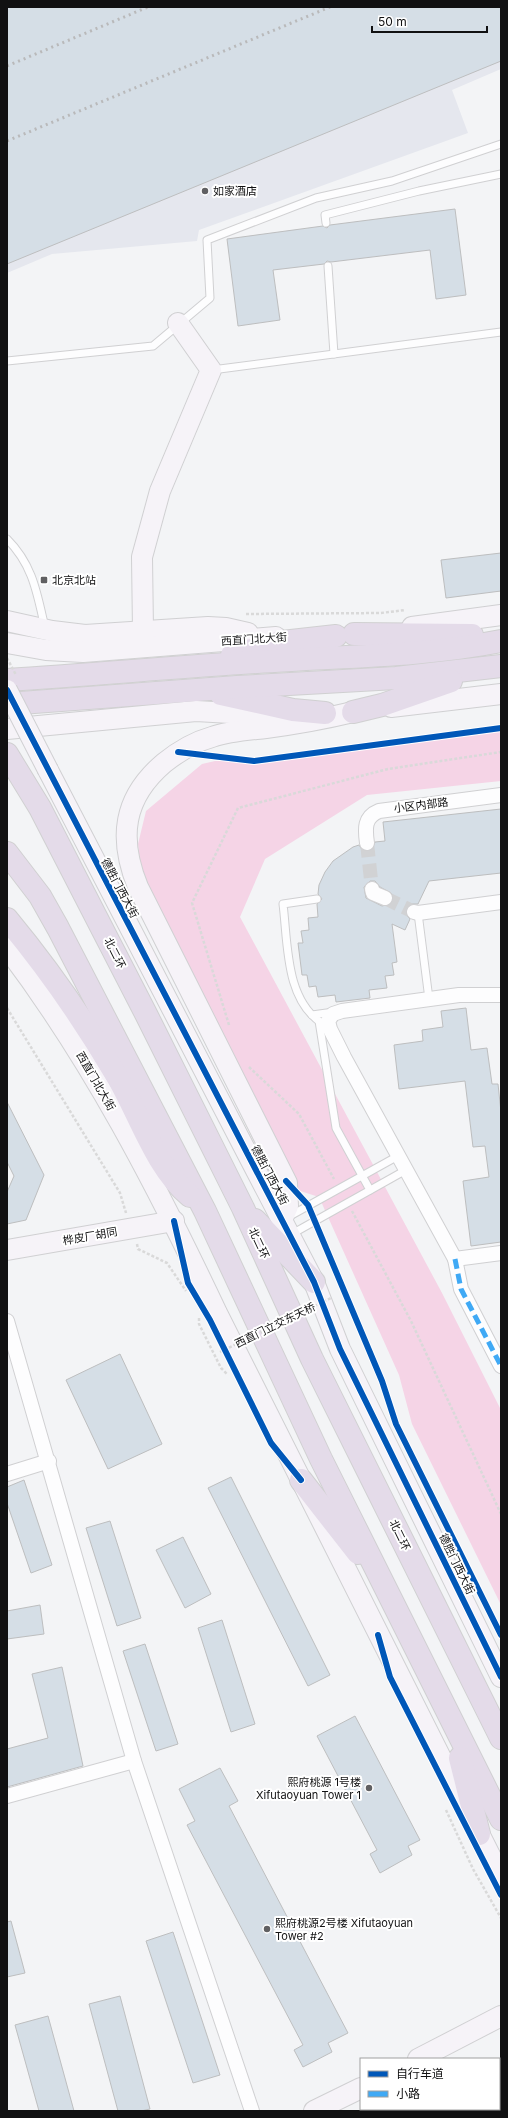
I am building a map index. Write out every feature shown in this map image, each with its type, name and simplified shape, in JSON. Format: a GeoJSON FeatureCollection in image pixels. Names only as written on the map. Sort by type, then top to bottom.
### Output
{"type":"FeatureCollection","features":[{"type":"Feature","properties":{"kind":"highway"},"geometry":{"type":"LineString","coordinates":[[183,666],[216,660],[271,644],[345,635],[501,634]]}},
{"type":"Feature","properties":{"kind":"highway","name":"西直门北大街"},"geometry":{"type":"LineString","coordinates":[[7,680],[183,666],[397,655],[452,650],[501,641]]}},
{"type":"Feature","properties":{"kind":"highway"},"geometry":{"type":"LineString","coordinates":[[7,704],[196,690],[396,678],[501,666]]}},
{"type":"Feature","properties":{"kind":"highway"},"geometry":{"type":"LineString","coordinates":[[353,712],[382,706],[470,674],[501,666]]}},
{"type":"Feature","properties":{"kind":"highway"},"geometry":{"type":"LineString","coordinates":[[196,690],[209,691],[293,710],[325,713]]}},
{"type":"Feature","properties":{"kind":"highway","name":"北二环"},"geometry":{"type":"LineString","coordinates":[[7,754],[26,783],[146,1014],[243,1208],[312,1359],[501,1738]]}},
{"type":"Feature","properties":{"kind":"highway"},"geometry":{"type":"LineString","coordinates":[[7,854],[40,896],[58,928],[205,1211],[321,1459],[390,1594],[501,1819]]}},
{"type":"Feature","properties":{"kind":"highway"},"geometry":{"type":"LineString","coordinates":[[7,919],[52,979],[116,1076],[167,1172],[205,1211]]}},
{"type":"Feature","properties":{"kind":"highway"},"geometry":{"type":"LineString","coordinates":[[243,1208],[314,1282]]}},
{"type":"Feature","properties":{"kind":"highway"},"geometry":{"type":"LineString","coordinates":[[301,1480],[390,1594]]}},
{"type":"Feature","properties":{"kind":"highway"},"geometry":{"type":"LineString","coordinates":[[451,1718],[479,1834]]}},
{"type":"Feature","properties":{"kind":"street"},"geometry":{"type":"LineString","coordinates":[[143,631],[142,557],[160,491],[211,370],[178,323]]}},
{"type":"Feature","properties":{"kind":"street","name":"西直门北大街"},"geometry":{"type":"LineString","coordinates":[[7,643],[46,650],[83,652],[273,638],[345,635],[501,616]]}},
{"type":"Feature","properties":{"kind":"street"},"geometry":{"type":"LineString","coordinates":[[7,621],[45,630],[85,635],[216,627],[273,638]]}},
{"type":"Feature","properties":{"kind":"street","name":"德胜门西大街"},"geometry":{"type":"LineString","coordinates":[[7,690],[314,1282],[340,1349],[501,1677]]}},
{"type":"Feature","properties":{"kind":"street"},"geometry":{"type":"LineString","coordinates":[[7,729],[196,711],[290,716],[353,712],[501,694]]}},
{"type":"Feature","properties":{"kind":"street"},"geometry":{"type":"LineString","coordinates":[[286,1228],[288,1206],[287,1183],[138,887],[128,852],[127,822],[134,800],[144,784],[160,766],[187,747],[222,734],[318,720],[353,712]]}},
{"type":"Feature","properties":{"kind":"street","name":"小区内部路"},"geometry":{"type":"LineString","coordinates":[[367,843],[366,822],[379,810],[501,795]]}},
{"type":"Feature","properties":{"kind":"street"},"geometry":{"type":"LineString","coordinates":[[416,912],[501,902]]}},
{"type":"Feature","properties":{"kind":"street","name":"西直门北大街"},"geometry":{"type":"LineString","coordinates":[[7,948],[42,996],[90,1069],[174,1221]]}},
{"type":"Feature","properties":{"kind":"street"},"geometry":{"type":"LineString","coordinates":[[501,995],[459,995],[343,1011],[330,1016],[329,1023],[332,1032],[398,1156],[455,1259],[461,1288],[501,1366]]}},
{"type":"Feature","properties":{"kind":"street"},"geometry":{"type":"LineString","coordinates":[[174,1221],[217,1313],[501,1877]]}},
{"type":"Feature","properties":{"kind":"street","name":"桦皮厂胡同"},"geometry":{"type":"LineString","coordinates":[[7,1250],[174,1221]]}},
{"type":"Feature","properties":{"kind":"street"},"geometry":{"type":"LineString","coordinates":[[455,1259],[501,1254]]}},
{"type":"Feature","properties":{"kind":"street"},"geometry":{"type":"LineString","coordinates":[[7,1321],[49,1461],[134,1762],[252,2111]]}},
{"type":"Feature","properties":{"kind":"street"},"geometry":{"type":"LineString","coordinates":[[7,1474],[49,1461]]}},
{"type":"Feature","properties":{"kind":"street"},"geometry":{"type":"LineString","coordinates":[[7,1796],[134,1762]]}},
{"type":"Feature","properties":{"kind":"street"},"geometry":{"type":"LineString","coordinates":[[420,2058],[501,2016]]}},
{"type":"Feature","properties":{"kind":"street"},"geometry":{"type":"LineString","coordinates":[[314,2111],[360,2088]]}},
{"type":"Feature","properties":{"kind":"lane"},"geometry":{"type":"LineString","coordinates":[[7,361],[153,346],[178,323],[210,298],[207,240],[316,198],[392,181],[501,144]]}},
{"type":"Feature","properties":{"kind":"lane"},"geometry":{"type":"LineString","coordinates":[[326,223],[326,215],[418,191],[501,174]]}},
{"type":"Feature","properties":{"kind":"lane"},"geometry":{"type":"LineString","coordinates":[[328,266],[334,354]]}},
{"type":"Feature","properties":{"kind":"lane"},"geometry":{"type":"LineString","coordinates":[[211,370],[501,332]]}},
{"type":"Feature","properties":{"kind":"lane"},"geometry":{"type":"LineString","coordinates":[[7,538],[26,563],[36,584],[45,630]]}},
{"type":"Feature","properties":{"kind":"lane"},"geometry":{"type":"LineString","coordinates":[[317,899],[283,904],[294,985],[304,1005],[312,1015],[332,1032]]}},
{"type":"Feature","properties":{"kind":"lane"},"geometry":{"type":"LineString","coordinates":[[416,912],[430,999]]}},
{"type":"Feature","properties":{"kind":"lane"},"geometry":{"type":"LineString","coordinates":[[312,1015],[343,1011]]}},
{"type":"Feature","properties":{"kind":"lane"},"geometry":{"type":"LineString","coordinates":[[319,1021],[336,1128],[370,1190]]}},
{"type":"Feature","properties":{"kind":"lane"},"geometry":{"type":"LineString","coordinates":[[286,1228],[362,1175],[398,1156]]}},
{"type":"Feature","properties":{"kind":"lane"},"geometry":{"type":"LineString","coordinates":[[286,1228],[370,1190],[406,1170]]}},
{"type":"Feature","properties":{"kind":"path"},"geometry":{"type":"LineString","coordinates":[[242,614],[380,613],[409,610]]}},
{"type":"Feature","properties":{"kind":"path"},"geometry":{"type":"LineString","coordinates":[[7,1008],[120,1193],[138,1248],[167,1263],[189,1291]]}},
{"type":"Feature","properties":{"kind":"path"},"geometry":{"type":"LineString","coordinates":[[350,1207],[411,1322],[501,1514]]}},
{"type":"Feature","properties":{"kind":"path"},"geometry":{"type":"LineString","coordinates":[[188,1283],[189,1291]]}},
{"type":"Feature","properties":{"kind":"path"},"geometry":{"type":"LineString","coordinates":[[200,1313],[199,1324],[221,1368],[232,1380]]}},
{"type":"Feature","properties":{"kind":"path"},"geometry":{"type":"LineString","coordinates":[[220,1340],[227,1354]]}},
{"type":"Feature","properties":{"kind":"path"},"geometry":{"type":"LineString","coordinates":[[444,1806],[473,1870],[501,1918]]}},
{"type":"Feature","properties":{"kind":"shaded area"},"geometry":{"type":"Polygon","coordinates":[[[7,7],[501,7],[501,69],[452,90],[468,133],[199,230],[197,241],[52,254],[7,273],[7,7]]]}},
{"type":"Feature","properties":{"kind":"shaded area"},"geometry":{"type":"Polygon","coordinates":[[[501,728],[501,781],[367,795],[265,859],[240,917],[442,1293],[501,1410],[501,1605],[412,1424],[399,1375],[319,1197],[294,1189],[142,881],[138,844],[146,811],[202,764],[215,761],[254,761],[501,728]]]}},
{"type":"Feature","properties":{"kind":"building"},"geometry":{"type":"Polygon","coordinates":[[[7,7],[501,7],[501,61],[7,264],[7,7]]]}},
{"type":"Feature","properties":{"kind":"building"},"geometry":{"type":"Polygon","coordinates":[[[455,209],[466,295],[436,299],[430,250],[331,262],[327,261],[324,264],[273,270],[280,320],[238,326],[227,239],[323,226],[327,228],[330,225],[455,209]]]}},
{"type":"Feature","properties":{"kind":"building"},"geometry":{"type":"Polygon","coordinates":[[[501,553],[501,591],[446,598],[441,560],[501,553]]]}},
{"type":"Feature","properties":{"kind":"building"},"geometry":{"type":"Polygon","coordinates":[[[501,809],[501,873],[429,881],[418,904],[411,904],[406,910],[406,915],[410,919],[405,930],[392,924],[397,962],[392,963],[394,975],[385,976],[387,988],[369,990],[370,998],[336,1002],[335,995],[318,997],[316,986],[309,987],[307,975],[302,975],[298,943],[303,943],[301,931],[309,930],[308,918],[318,917],[317,904],[322,899],[318,894],[319,885],[325,872],[333,861],[353,847],[359,845],[363,851],[368,851],[372,849],[375,842],[385,841],[383,822],[501,809]],[[370,881],[364,887],[366,898],[382,906],[390,904],[393,897],[391,893],[380,887],[375,881],[370,881]]]}},
{"type":"Feature","properties":{"kind":"building"},"geometry":{"type":"Polygon","coordinates":[[[466,1008],[471,1050],[487,1048],[492,1084],[498,1084],[501,1112],[501,1242],[471,1246],[463,1181],[489,1177],[485,1146],[473,1147],[465,1081],[399,1089],[394,1045],[423,1041],[422,1030],[443,1027],[441,1011],[466,1008]]]}},
{"type":"Feature","properties":{"kind":"building"},"geometry":{"type":"Polygon","coordinates":[[[7,1102],[44,1175],[26,1220],[7,1224],[7,1192],[14,1176],[7,1162],[7,1102]]]}},
{"type":"Feature","properties":{"kind":"building"},"geometry":{"type":"Polygon","coordinates":[[[120,1354],[162,1444],[108,1469],[66,1380],[120,1354]]]}},
{"type":"Feature","properties":{"kind":"building"},"geometry":{"type":"Polygon","coordinates":[[[231,1477],[330,1675],[308,1686],[208,1488],[231,1477]]]}},
{"type":"Feature","properties":{"kind":"building"},"geometry":{"type":"Polygon","coordinates":[[[24,1480],[52,1565],[31,1573],[7,1503],[7,1487],[24,1480]]]}},
{"type":"Feature","properties":{"kind":"building"},"geometry":{"type":"Polygon","coordinates":[[[110,1521],[141,1618],[117,1626],[86,1528],[110,1521]]]}},
{"type":"Feature","properties":{"kind":"building"},"geometry":{"type":"Polygon","coordinates":[[[183,1537],[211,1594],[185,1608],[156,1550],[183,1537]]]}},
{"type":"Feature","properties":{"kind":"building"},"geometry":{"type":"Polygon","coordinates":[[[40,1605],[44,1634],[7,1639],[7,1611],[40,1605]]]}},
{"type":"Feature","properties":{"kind":"building"},"geometry":{"type":"Polygon","coordinates":[[[222,1620],[255,1724],[231,1732],[198,1628],[222,1620]]]}},
{"type":"Feature","properties":{"kind":"building"},"geometry":{"type":"Polygon","coordinates":[[[145,1644],[178,1744],[156,1751],[123,1651],[145,1644]]]}},
{"type":"Feature","properties":{"kind":"building"},"geometry":{"type":"Polygon","coordinates":[[[62,1667],[83,1766],[7,1787],[7,1749],[48,1738],[32,1674],[62,1667]]]}},
{"type":"Feature","properties":{"kind":"building","name":"熙府桃源 1号楼 Xifutaoyuan Tower 1"},"geometry":{"type":"Polygon","coordinates":[[[355,1716],[420,1840],[408,1846],[412,1855],[380,1873],[370,1854],[377,1850],[317,1736],[355,1716]]]}},
{"type":"Feature","properties":{"kind":"building","name":"熙府桃源2号楼 Xifutaoyuan Tower #2"},"geometry":{"type":"Polygon","coordinates":[[[220,1768],[238,1801],[229,1806],[348,2033],[328,2043],[332,2052],[303,2067],[294,2050],[303,2045],[187,1825],[195,1821],[179,1789],[220,1768]]]}},
{"type":"Feature","properties":{"kind":"building"},"geometry":{"type":"Polygon","coordinates":[[[11,1921],[25,1973],[7,1977],[7,1922],[11,1921]]]}},
{"type":"Feature","properties":{"kind":"building"},"geometry":{"type":"Polygon","coordinates":[[[173,1932],[220,2075],[193,2083],[146,1941],[173,1932]]]}},
{"type":"Feature","properties":{"kind":"building"},"geometry":{"type":"Polygon","coordinates":[[[120,1996],[150,2109],[141,2111],[118,2111],[89,2004],[120,1996]]]}},
{"type":"Feature","properties":{"kind":"building"},"geometry":{"type":"Polygon","coordinates":[[[48,2016],[74,2111],[39,2111],[15,2025],[48,2016]]]}},
{"type":"Feature","properties":{"kind":"tunnel"},"geometry":{"type":"LineString","coordinates":[[367,843],[372,889]]}},
{"type":"Feature","properties":{"kind":"tunnel"},"geometry":{"type":"LineString","coordinates":[[385,898],[414,912]]}},
{"type":"Feature","properties":{"kind":"railway"},"geometry":{"type":"LineString","coordinates":[[7,66],[148,7]]}},
{"type":"Feature","properties":{"kind":"railway"},"geometry":{"type":"LineString","coordinates":[[7,141],[330,7]]}},
{"type":"Feature","properties":{"kind":"marked path"},"geometry":{"type":"LineString","coordinates":[[455,1259],[461,1289],[501,1366]]}},
{"type":"Feature","properties":{"kind":"cycle path"},"geometry":{"type":"LineString","coordinates":[[7,690],[314,1282],[340,1349],[501,1677]]}},
{"type":"Feature","properties":{"kind":"cycle path"},"geometry":{"type":"LineString","coordinates":[[178,752],[254,761],[501,728]]}},
{"type":"Feature","properties":{"kind":"cycle path"},"geometry":{"type":"LineString","coordinates":[[286,1181],[308,1205],[382,1381],[396,1424],[501,1635]]}},
{"type":"Feature","properties":{"kind":"cycle path"},"geometry":{"type":"LineString","coordinates":[[174,1221],[188,1283],[210,1320],[271,1443],[301,1480]]}},
{"type":"Feature","properties":{"kind":"cycle path"},"geometry":{"type":"LineString","coordinates":[[378,1635],[390,1677],[501,1895]]}},
{"type":"Feature","properties":{"kind":"place","name":"如家酒店"},"geometry":{"type":"Point","coordinates":[205,191]}},
{"type":"Feature","properties":{"kind":"place","name":"北京北站"},"geometry":{"type":"Point","coordinates":[44,580]}},
{"type":"Feature","properties":{"kind":"place","name":"熙府桃源 1号楼 Xifutaoyuan Tower 1"},"geometry":{"type":"Point","coordinates":[369,1788]}},
{"type":"Feature","properties":{"kind":"place","name":"熙府桃源2号楼 Xifutaoyuan Tower #2"},"geometry":{"type":"Point","coordinates":[267,1929]}}]}
